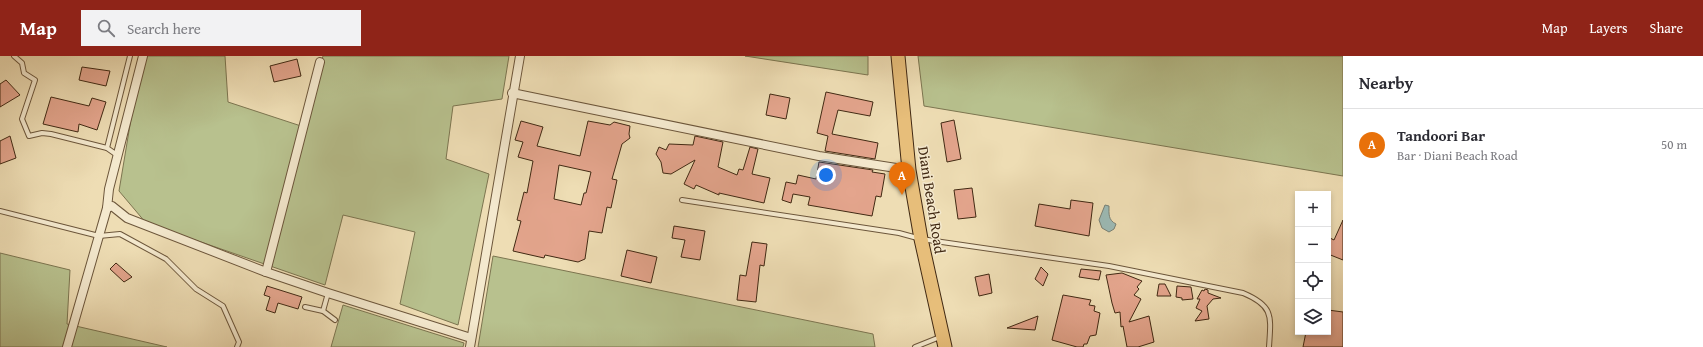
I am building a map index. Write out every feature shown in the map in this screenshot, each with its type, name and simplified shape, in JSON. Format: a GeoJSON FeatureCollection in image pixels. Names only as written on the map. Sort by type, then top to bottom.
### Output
{"type":"FeatureCollection","features":[{"type":"Feature","properties":{"kind":"main road","name":"Diani Beach Road"},"geometry":{"type":"LineString","coordinates":[[898,56],[909,170],[921,238],[944,342]]}},
{"type":"Feature","properties":{"kind":"street"},"geometry":{"type":"LineString","coordinates":[[67,347],[107,208],[108,189],[143,56]]}},
{"type":"Feature","properties":{"kind":"street"},"geometry":{"type":"LineString","coordinates":[[470,347],[512,93],[520,56]]}},
{"type":"Feature","properties":{"kind":"street"},"geometry":{"type":"LineString","coordinates":[[266,272],[320,62]]}},
{"type":"Feature","properties":{"kind":"street"},"geometry":{"type":"LineString","coordinates":[[512,93],[819,156],[909,170]]}},
{"type":"Feature","properties":{"kind":"street"},"geometry":{"type":"LineString","coordinates":[[107,208],[112,206],[127,218],[266,272],[471,338]]}},
{"type":"Feature","properties":{"kind":"lane"},"geometry":{"type":"LineString","coordinates":[[14,56],[22,63],[24,73],[35,80],[22,119],[29,136],[42,133],[52,134],[107,148],[117,155]]}},
{"type":"Feature","properties":{"kind":"lane"},"geometry":{"type":"LineString","coordinates":[[107,148],[130,56]]}},
{"type":"Feature","properties":{"kind":"lane"},"geometry":{"type":"LineString","coordinates":[[682,200],[1109,266],[1243,293],[1257,299],[1266,307],[1270,316],[1271,327],[1269,347]]}},
{"type":"Feature","properties":{"kind":"lane"},"geometry":{"type":"LineString","coordinates":[[0,211],[99,236],[120,234],[166,260],[196,289],[223,306],[239,342],[237,347]]}},
{"type":"Feature","properties":{"kind":"lane"},"geometry":{"type":"LineString","coordinates":[[323,311],[328,293]]}},
{"type":"Feature","properties":{"kind":"lane"},"geometry":{"type":"LineString","coordinates":[[305,307],[323,311],[335,320]]}},
{"type":"Feature","properties":{"kind":"lane"},"geometry":{"type":"LineString","coordinates":[[914,347],[944,342]]}},
{"type":"Feature","properties":{"kind":"green space"},"geometry":{"type":"Polygon","coordinates":[[[146,56],[225,56],[228,102],[301,126],[323,56],[509,56],[502,99],[453,106],[446,159],[489,174],[458,325],[400,304],[415,232],[343,215],[325,285],[146,223],[119,191],[135,95],[146,56]]]}},
{"type":"Feature","properties":{"kind":"green space"},"geometry":{"type":"Polygon","coordinates":[[[745,56],[868,56],[868,75],[745,56]]]}},
{"type":"Feature","properties":{"kind":"green space"},"geometry":{"type":"Polygon","coordinates":[[[918,56],[1343,56],[1343,176],[924,106],[918,56]]]}},
{"type":"Feature","properties":{"kind":"green space"},"geometry":{"type":"Polygon","coordinates":[[[0,253],[70,270],[67,324],[167,347],[0,347],[0,253]]]}},
{"type":"Feature","properties":{"kind":"green space"},"geometry":{"type":"Polygon","coordinates":[[[493,256],[873,334],[875,347],[478,347],[493,256]]]}},
{"type":"Feature","properties":{"kind":"green space"},"geometry":{"type":"Polygon","coordinates":[[[343,305],[464,343],[463,347],[331,347],[343,305]]]}},
{"type":"Feature","properties":{"kind":"water"},"geometry":{"type":"Polygon","coordinates":[[[1105,205],[1109,206],[1110,219],[1116,224],[1114,229],[1109,232],[1102,228],[1099,220],[1105,205]]]}},
{"type":"Feature","properties":{"kind":"building"},"geometry":{"type":"Polygon","coordinates":[[[297,59],[301,76],[274,82],[270,66],[297,59]]]}},
{"type":"Feature","properties":{"kind":"building"},"geometry":{"type":"Polygon","coordinates":[[[82,67],[110,71],[106,86],[79,80],[82,67]]]}},
{"type":"Feature","properties":{"kind":"building"},"geometry":{"type":"Polygon","coordinates":[[[6,80],[20,95],[0,107],[0,84],[6,80]]]}},
{"type":"Feature","properties":{"kind":"building"},"geometry":{"type":"Polygon","coordinates":[[[826,92],[873,102],[870,116],[838,110],[832,134],[878,143],[875,159],[825,151],[828,136],[817,133],[826,92]]]}},
{"type":"Feature","properties":{"kind":"building"},"geometry":{"type":"Polygon","coordinates":[[[770,94],[790,98],[786,119],[766,115],[770,94]]]}},
{"type":"Feature","properties":{"kind":"building"},"geometry":{"type":"Polygon","coordinates":[[[51,97],[89,106],[92,98],[106,102],[97,130],[79,124],[78,132],[43,124],[51,97]]]}},
{"type":"Feature","properties":{"kind":"building"},"geometry":{"type":"Polygon","coordinates":[[[954,120],[961,159],[947,162],[941,123],[954,120]]]}},
{"type":"Feature","properties":{"kind":"building"},"geometry":{"type":"Polygon","coordinates":[[[521,121],[543,127],[537,146],[580,156],[588,121],[610,125],[614,122],[630,126],[630,138],[622,144],[612,179],[617,180],[611,208],[607,207],[602,233],[589,231],[585,259],[578,262],[545,255],[544,258],[513,251],[521,221],[517,220],[524,192],[527,193],[533,161],[518,157],[523,142],[515,140],[521,121]],[[559,165],[554,199],[581,205],[584,193],[586,193],[591,172],[559,165]]]}},
{"type":"Feature","properties":{"kind":"building"},"geometry":{"type":"Polygon","coordinates":[[[10,136],[16,158],[0,164],[0,141],[10,136]]]}},
{"type":"Feature","properties":{"kind":"building"},"geometry":{"type":"Polygon","coordinates":[[[695,136],[723,142],[718,167],[737,175],[739,169],[743,170],[750,147],[758,149],[752,174],[770,178],[764,203],[719,193],[719,195],[696,185],[694,189],[684,184],[695,160],[671,174],[663,173],[661,162],[656,154],[659,147],[666,150],[669,144],[693,145],[695,136]]]}},
{"type":"Feature","properties":{"kind":"building"},"geometry":{"type":"Polygon","coordinates":[[[819,162],[873,170],[872,172],[885,174],[881,197],[876,196],[872,216],[808,205],[810,197],[793,194],[791,203],[782,200],[786,182],[796,184],[798,175],[816,179],[819,162]]]}},
{"type":"Feature","properties":{"kind":"building"},"geometry":{"type":"Polygon","coordinates":[[[972,188],[976,217],[958,219],[954,190],[972,188]]]}},
{"type":"Feature","properties":{"kind":"building"},"geometry":{"type":"Polygon","coordinates":[[[1071,200],[1093,203],[1089,236],[1035,226],[1039,204],[1070,209],[1071,200]]]}},
{"type":"Feature","properties":{"kind":"building"},"geometry":{"type":"Polygon","coordinates":[[[1343,220],[1343,260],[1331,255],[1331,238],[1334,240],[1343,220]]]}},
{"type":"Feature","properties":{"kind":"building"},"geometry":{"type":"Polygon","coordinates":[[[674,226],[705,231],[700,260],[681,257],[685,240],[672,238],[674,226]]]}},
{"type":"Feature","properties":{"kind":"building"},"geometry":{"type":"Polygon","coordinates":[[[752,242],[767,244],[764,266],[760,265],[756,302],[737,300],[740,275],[746,276],[752,242]]]}},
{"type":"Feature","properties":{"kind":"building"},"geometry":{"type":"Polygon","coordinates":[[[627,250],[657,257],[651,283],[621,276],[627,250]]]}},
{"type":"Feature","properties":{"kind":"building"},"geometry":{"type":"Polygon","coordinates":[[[116,263],[132,277],[124,282],[110,269],[116,263]]]}},
{"type":"Feature","properties":{"kind":"building"},"geometry":{"type":"Polygon","coordinates":[[[1041,267],[1048,274],[1043,286],[1035,279],[1041,267]]]}},
{"type":"Feature","properties":{"kind":"building"},"geometry":{"type":"Polygon","coordinates":[[[1081,269],[1101,271],[1099,280],[1079,277],[1081,269]]]}},
{"type":"Feature","properties":{"kind":"building"},"geometry":{"type":"Polygon","coordinates":[[[1122,273],[1142,281],[1137,287],[1139,289],[1134,295],[1141,299],[1129,322],[1149,316],[1154,342],[1138,347],[1127,347],[1123,326],[1121,327],[1120,312],[1115,313],[1106,275],[1122,273]]]}},
{"type":"Feature","properties":{"kind":"building"},"geometry":{"type":"Polygon","coordinates":[[[989,274],[992,293],[979,296],[975,277],[989,274]]]}},
{"type":"Feature","properties":{"kind":"building"},"geometry":{"type":"Polygon","coordinates":[[[1159,284],[1165,284],[1171,296],[1157,296],[1159,284]]]}},
{"type":"Feature","properties":{"kind":"building"},"geometry":{"type":"Polygon","coordinates":[[[267,286],[302,297],[298,309],[278,303],[275,313],[266,310],[270,297],[264,295],[267,286]]]}},
{"type":"Feature","properties":{"kind":"building"},"geometry":{"type":"Polygon","coordinates":[[[1177,286],[1191,287],[1193,299],[1182,300],[1182,298],[1176,297],[1177,286]]]}},
{"type":"Feature","properties":{"kind":"building"},"geometry":{"type":"Polygon","coordinates":[[[1205,289],[1208,290],[1208,293],[1221,298],[1213,299],[1207,306],[1209,319],[1195,321],[1202,311],[1196,308],[1200,299],[1197,299],[1202,290],[1204,291],[1205,289]]]}},
{"type":"Feature","properties":{"kind":"building"},"geometry":{"type":"Polygon","coordinates":[[[1063,295],[1091,300],[1089,305],[1095,306],[1094,311],[1100,313],[1096,335],[1090,336],[1087,344],[1084,344],[1083,347],[1077,347],[1052,340],[1063,295]]]}},
{"type":"Feature","properties":{"kind":"building"},"geometry":{"type":"Polygon","coordinates":[[[1331,310],[1343,312],[1343,347],[1303,347],[1305,335],[1331,335],[1331,310]]]}},
{"type":"Feature","properties":{"kind":"building"},"geometry":{"type":"Polygon","coordinates":[[[1038,316],[1035,330],[1007,328],[1038,316]]]}},
{"type":"Feature","properties":{"kind":"place","name":"Tandoori Bar"},"geometry":{"type":"Point","coordinates":[902,195]}}]}
